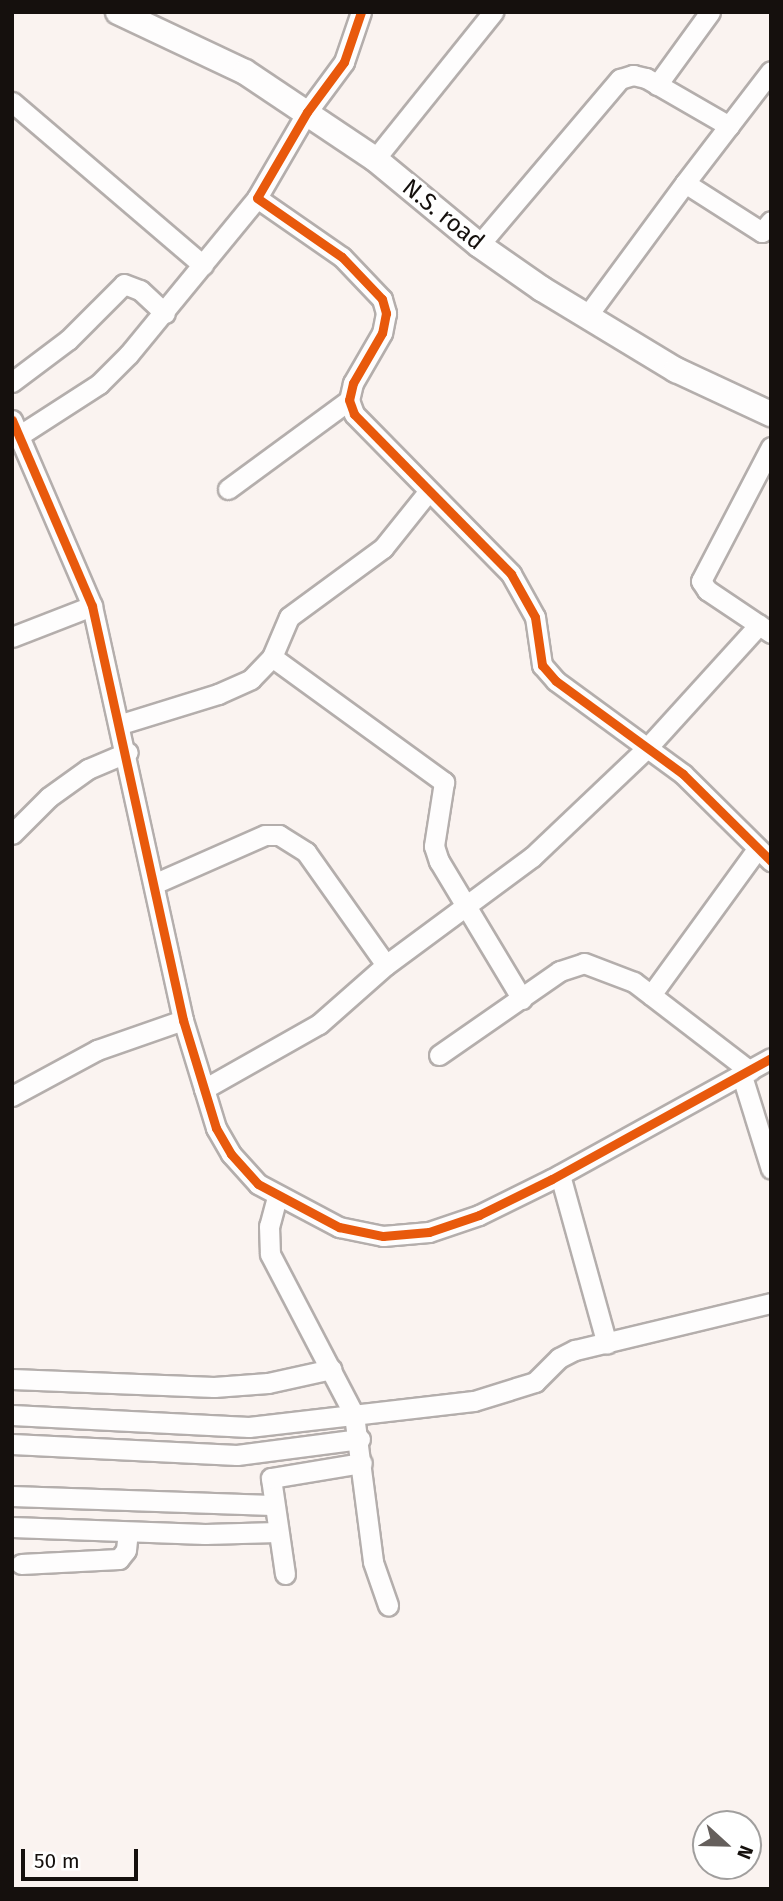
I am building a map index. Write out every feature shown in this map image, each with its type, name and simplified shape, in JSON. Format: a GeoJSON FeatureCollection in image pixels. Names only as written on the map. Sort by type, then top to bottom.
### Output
{"type":"FeatureCollection","features":[{"type":"Feature","properties":{"kind":"main road","name":"N.S. road"},"geometry":{"type":"LineString","coordinates":[[118,12],[245,72],[307,111],[374,159],[479,245],[587,316],[676,370],[771,414]]}},
{"type":"Feature","properties":{"kind":"street"},"geometry":{"type":"LineString","coordinates":[[361,12],[344,62],[307,111],[257,198],[165,313],[99,384],[16,427],[92,606],[128,752],[183,1020],[216,1128],[231,1154],[277,1197],[339,1227],[383,1236],[429,1232],[479,1215],[560,1175],[771,1058]]}},
{"type":"Feature","properties":{"kind":"street"},"geometry":{"type":"LineString","coordinates":[[374,159],[493,12]]}},
{"type":"Feature","properties":{"kind":"street"},"geometry":{"type":"LineString","coordinates":[[657,85],[710,12]]}},
{"type":"Feature","properties":{"kind":"street"},"geometry":{"type":"LineString","coordinates":[[587,316],[771,71]]}},
{"type":"Feature","properties":{"kind":"street"},"geometry":{"type":"LineString","coordinates":[[479,245],[620,79],[634,75],[657,85],[729,127]]}},
{"type":"Feature","properties":{"kind":"street"},"geometry":{"type":"LineString","coordinates":[[12,102],[203,265]]}},
{"type":"Feature","properties":{"kind":"street"},"geometry":{"type":"LineString","coordinates":[[685,183],[768,230]]}},
{"type":"Feature","properties":{"kind":"street"},"geometry":{"type":"LineString","coordinates":[[257,198],[342,257],[382,299],[386,313],[382,333],[353,383],[349,400],[355,414],[427,493],[526,593],[535,617],[542,665],[556,681],[683,774],[764,855],[651,995]]}},
{"type":"Feature","properties":{"kind":"street"},"geometry":{"type":"LineString","coordinates":[[12,382],[68,340],[124,284],[140,290],[165,313]]}},
{"type":"Feature","properties":{"kind":"street"},"geometry":{"type":"LineString","coordinates":[[228,489],[349,400]]}},
{"type":"Feature","properties":{"kind":"street"},"geometry":{"type":"LineString","coordinates":[[204,1089],[318,1024],[386,965],[532,857],[765,629],[707,590],[701,580],[771,447]]}},
{"type":"Feature","properties":{"kind":"street"},"geometry":{"type":"LineString","coordinates":[[121,724],[218,694],[251,679],[272,657],[289,617],[383,548],[427,493]]}},
{"type":"Feature","properties":{"kind":"street"},"geometry":{"type":"LineString","coordinates":[[12,637],[92,606]]}},
{"type":"Feature","properties":{"kind":"street"},"geometry":{"type":"LineString","coordinates":[[272,657],[444,782],[435,846],[463,908],[522,999]]}},
{"type":"Feature","properties":{"kind":"street"},"geometry":{"type":"LineString","coordinates":[[12,834],[49,797],[88,769],[128,752]]}},
{"type":"Feature","properties":{"kind":"street"},"geometry":{"type":"LineString","coordinates":[[156,883],[265,835],[279,835],[306,852],[386,965]]}},
{"type":"Feature","properties":{"kind":"street"},"geometry":{"type":"LineString","coordinates":[[439,1055],[560,971],[584,963],[609,969],[651,995],[746,1074],[771,1169]]}},
{"type":"Feature","properties":{"kind":"street"},"geometry":{"type":"LineString","coordinates":[[12,1096],[97,1050],[183,1020]]}},
{"type":"Feature","properties":{"kind":"street"},"geometry":{"type":"LineString","coordinates":[[560,1175],[607,1344]]}},
{"type":"Feature","properties":{"kind":"street"},"geometry":{"type":"LineString","coordinates":[[277,1197],[269,1226],[270,1254],[354,1415],[360,1439],[373,1562],[388,1605]]}},
{"type":"Feature","properties":{"kind":"street"},"geometry":{"type":"LineString","coordinates":[[12,1415],[249,1427],[513,1392],[535,1382],[567,1354],[771,1303]]}},
{"type":"Feature","properties":{"kind":"street"},"geometry":{"type":"LineString","coordinates":[[12,1379],[214,1387],[268,1383],[331,1369]]}},
{"type":"Feature","properties":{"kind":"street"},"geometry":{"type":"LineString","coordinates":[[12,1444],[237,1455],[360,1439]]}},
{"type":"Feature","properties":{"kind":"street"},"geometry":{"type":"LineString","coordinates":[[285,1574],[269,1482],[275,1474],[362,1463]]}},
{"type":"Feature","properties":{"kind":"street"},"geometry":{"type":"LineString","coordinates":[[12,1496],[272,1505]]}},
{"type":"Feature","properties":{"kind":"street"},"geometry":{"type":"LineString","coordinates":[[12,1527],[128,1532],[277,1532]]}},
{"type":"Feature","properties":{"kind":"street"},"geometry":{"type":"LineString","coordinates":[[20,1564],[119,1559],[127,1550],[128,1532]]}},
{"type":"Feature","properties":{"kind":"cycle path"},"geometry":{"type":"LineString","coordinates":[[361,12],[344,62],[307,112],[257,198],[342,257],[382,299],[386,313],[382,333],[353,383],[349,400],[354,414],[511,574],[535,617],[542,665],[556,681],[683,774],[771,861]]}},
{"type":"Feature","properties":{"kind":"cycle path"},"geometry":{"type":"LineString","coordinates":[[12,420],[92,606],[183,1020],[216,1128],[231,1154],[258,1184],[339,1227],[383,1236],[429,1232],[479,1215],[552,1179],[771,1058]]}}]}
